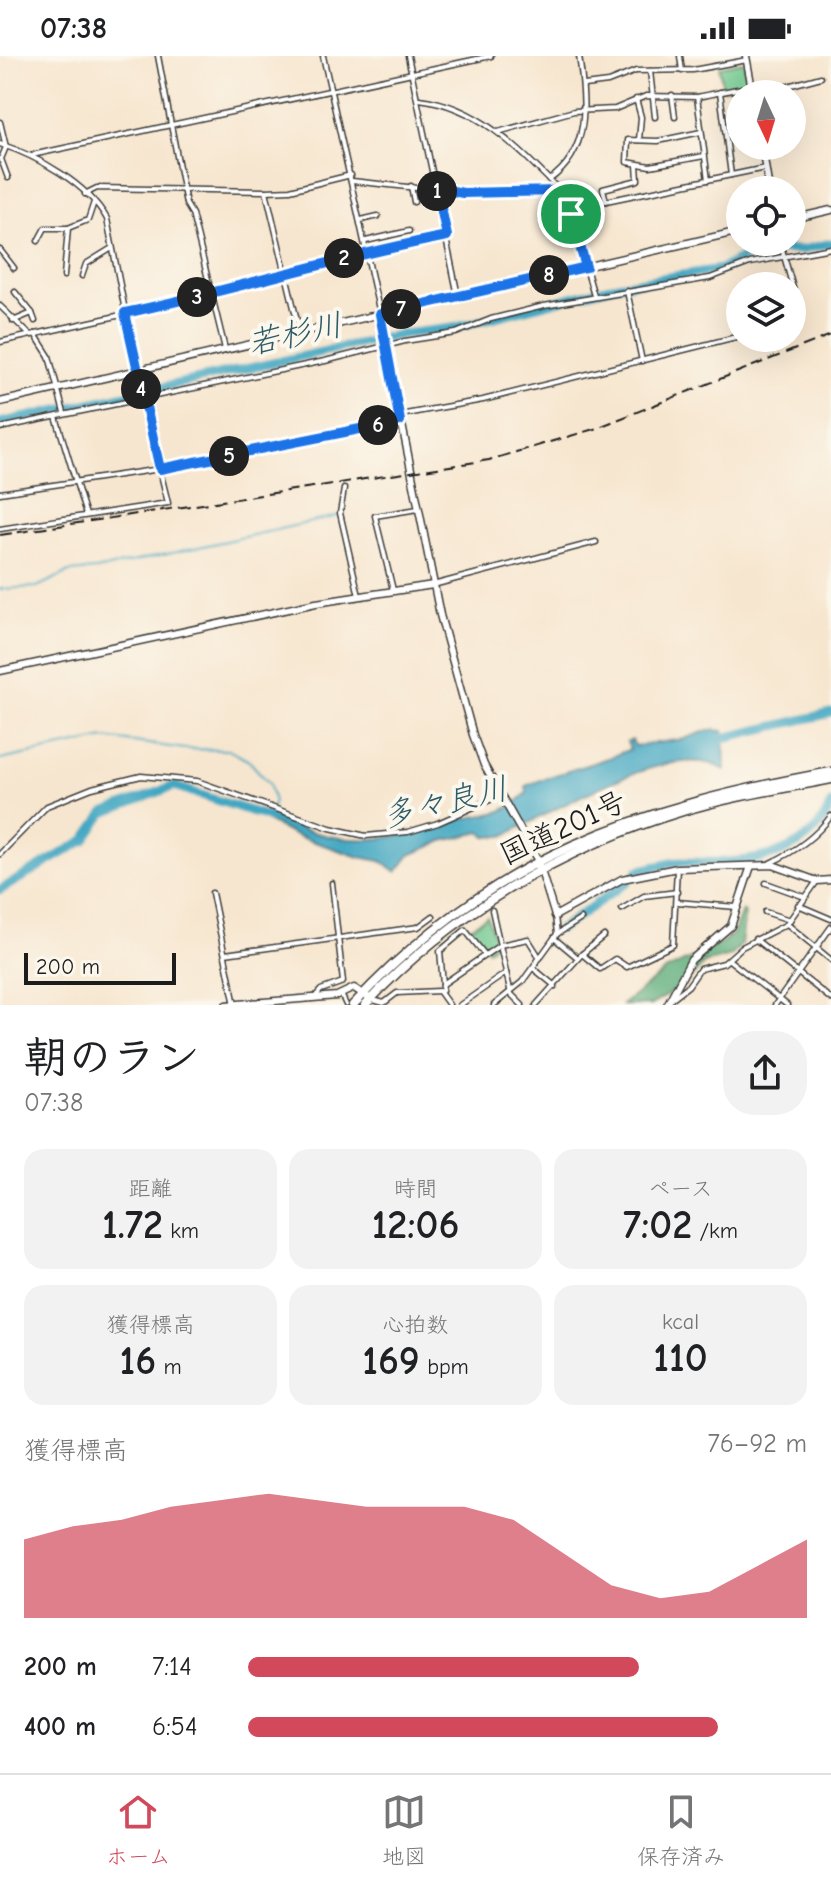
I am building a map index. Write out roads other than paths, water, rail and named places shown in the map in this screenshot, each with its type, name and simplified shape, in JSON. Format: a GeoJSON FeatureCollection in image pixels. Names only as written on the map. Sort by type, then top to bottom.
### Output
{"type":"FeatureCollection","features":[{"type":"Feature","properties":{"kind":"highway","name":"国道201号"},"geometry":{"type":"LineString","coordinates":[[367,999],[439,927],[602,831],[682,803],[831,772]]}},
{"type":"Feature","properties":{"kind":"highway","name":"国道201号"},"geometry":{"type":"LineString","coordinates":[[353,1005],[367,999],[468,916],[539,866],[684,811],[831,779]]}},
{"type":"Feature","properties":{"kind":"street"},"geometry":{"type":"LineString","coordinates":[[158,56],[183,189],[225,350]]}},
{"type":"Feature","properties":{"kind":"street"},"geometry":{"type":"LineString","coordinates":[[323,56],[366,241],[433,585],[473,735],[539,866],[555,916],[555,936]]}},
{"type":"Feature","properties":{"kind":"street"},"geometry":{"type":"LineString","coordinates":[[408,56],[458,296]]}},
{"type":"Feature","properties":{"kind":"street"},"geometry":{"type":"LineString","coordinates":[[32,155],[491,56]]}},
{"type":"Feature","properties":{"kind":"street"},"geometry":{"type":"LineString","coordinates":[[549,180],[566,168],[574,155],[584,110],[579,56]]}},
{"type":"Feature","properties":{"kind":"street"},"geometry":{"type":"LineString","coordinates":[[680,56],[682,71]]}},
{"type":"Feature","properties":{"kind":"street"},"geometry":{"type":"LineString","coordinates":[[729,56],[730,63]]}},
{"type":"Feature","properties":{"kind":"street"},"geometry":{"type":"LineString","coordinates":[[584,85],[608,82],[636,71],[682,71],[747,58],[752,80]]}},
{"type":"Feature","properties":{"kind":"street"},"geometry":{"type":"LineString","coordinates":[[650,70],[655,117]]}},
{"type":"Feature","properties":{"kind":"street"},"geometry":{"type":"LineString","coordinates":[[806,80],[821,77]]}},
{"type":"Feature","properties":{"kind":"street"},"geometry":{"type":"LineString","coordinates":[[720,92],[731,175]]}},
{"type":"Feature","properties":{"kind":"street"},"geometry":{"type":"LineString","coordinates":[[497,132],[584,110],[615,109],[636,98],[651,95],[697,97],[726,92]]}},
{"type":"Feature","properties":{"kind":"street"},"geometry":{"type":"LineString","coordinates":[[672,95],[675,117]]}},
{"type":"Feature","properties":{"kind":"street"},"geometry":{"type":"LineString","coordinates":[[697,97],[708,180]]}},
{"type":"Feature","properties":{"kind":"street"},"geometry":{"type":"LineString","coordinates":[[636,98],[641,117],[639,140]]}},
{"type":"Feature","properties":{"kind":"street"},"geometry":{"type":"LineString","coordinates":[[419,99],[467,110],[497,132],[560,191],[571,214],[594,296]]}},
{"type":"Feature","properties":{"kind":"street"},"geometry":{"type":"LineString","coordinates":[[0,122],[6,147],[1,159],[8,178]]}},
{"type":"Feature","properties":{"kind":"street"},"geometry":{"type":"LineString","coordinates":[[701,132],[658,141],[628,140],[627,162],[637,165],[704,156]]}},
{"type":"Feature","properties":{"kind":"street"},"geometry":{"type":"LineString","coordinates":[[0,144],[32,155],[85,194],[107,219],[167,505],[0,529]]}},
{"type":"Feature","properties":{"kind":"street"},"geometry":{"type":"LineString","coordinates":[[764,160],[766,176]]}},
{"type":"Feature","properties":{"kind":"street"},"geometry":{"type":"LineString","coordinates":[[606,201],[603,189],[638,180],[637,165]]}},
{"type":"Feature","properties":{"kind":"street"},"geometry":{"type":"LineString","coordinates":[[571,214],[606,201],[765,168]]}},
{"type":"Feature","properties":{"kind":"street"},"geometry":{"type":"LineString","coordinates":[[85,194],[97,188],[266,191],[352,178],[463,193],[560,191]]}},
{"type":"Feature","properties":{"kind":"street"},"geometry":{"type":"LineString","coordinates":[[411,186],[414,202]]}},
{"type":"Feature","properties":{"kind":"street"},"geometry":{"type":"LineString","coordinates":[[266,191],[300,333]]}},
{"type":"Feature","properties":{"kind":"street"},"geometry":{"type":"LineString","coordinates":[[38,241],[45,228],[68,228],[88,220],[94,202]]}},
{"type":"Feature","properties":{"kind":"street"},"geometry":{"type":"LineString","coordinates":[[806,216],[831,210]]}},
{"type":"Feature","properties":{"kind":"street"},"geometry":{"type":"LineString","coordinates":[[361,220],[378,216]]}},
{"type":"Feature","properties":{"kind":"street"},"geometry":{"type":"LineString","coordinates":[[64,276],[68,228]]}},
{"type":"Feature","properties":{"kind":"street"},"geometry":{"type":"LineString","coordinates":[[366,241],[409,231]]}},
{"type":"Feature","properties":{"kind":"street"},"geometry":{"type":"LineString","coordinates":[[0,402],[726,234]]}},
{"type":"Feature","properties":{"kind":"street"},"geometry":{"type":"LineString","coordinates":[[0,342],[211,295],[368,251],[447,236]]}},
{"type":"Feature","properties":{"kind":"street"},"geometry":{"type":"LineString","coordinates":[[82,276],[86,264],[112,248]]}},
{"type":"Feature","properties":{"kind":"street"},"geometry":{"type":"LineString","coordinates":[[0,428],[456,333],[491,319],[594,296],[710,278],[750,263],[785,259],[831,248]]}},
{"type":"Feature","properties":{"kind":"street"},"geometry":{"type":"LineString","coordinates":[[0,250],[14,268]]}},
{"type":"Feature","properties":{"kind":"street"},"geometry":{"type":"LineString","coordinates":[[784,256],[789,272]]}},
{"type":"Feature","properties":{"kind":"street"},"geometry":{"type":"LineString","coordinates":[[627,291],[642,361]]}},
{"type":"Feature","properties":{"kind":"street"},"geometry":{"type":"LineString","coordinates":[[15,292],[35,321]]}},
{"type":"Feature","properties":{"kind":"street"},"geometry":{"type":"LineString","coordinates":[[0,306],[32,335],[49,356],[64,414]]}},
{"type":"Feature","properties":{"kind":"street"},"geometry":{"type":"LineString","coordinates":[[13,321],[32,313]]}},
{"type":"Feature","properties":{"kind":"street"},"geometry":{"type":"LineString","coordinates":[[0,493],[160,469],[483,400],[726,340]]}},
{"type":"Feature","properties":{"kind":"street"},"geometry":{"type":"LineString","coordinates":[[56,417],[86,515]]}},
{"type":"Feature","properties":{"kind":"street"},"geometry":{"type":"LineString","coordinates":[[344,489],[340,513],[359,596]]}},
{"type":"Feature","properties":{"kind":"street"},"geometry":{"type":"LineString","coordinates":[[393,593],[375,516],[420,509]]}},
{"type":"Feature","properties":{"kind":"street"},"geometry":{"type":"LineString","coordinates":[[0,671],[359,596],[433,585],[596,542]]}},
{"type":"Feature","properties":{"kind":"street"},"geometry":{"type":"LineString","coordinates":[[0,854],[47,806],[92,788],[141,776],[197,781],[330,828],[366,836],[408,832],[502,797]]}},
{"type":"Feature","properties":{"kind":"street"},"geometry":{"type":"LineString","coordinates":[[766,865],[792,852],[831,816]]}},
{"type":"Feature","properties":{"kind":"street"},"geometry":{"type":"LineString","coordinates":[[555,916],[622,879],[677,868],[766,865],[817,881],[831,880]]}},
{"type":"Feature","properties":{"kind":"street"},"geometry":{"type":"LineString","coordinates":[[668,1002],[691,960],[726,933],[738,908],[751,866]]}},
{"type":"Feature","properties":{"kind":"street"},"geometry":{"type":"LineString","coordinates":[[555,936],[600,969],[615,959],[627,967],[673,945],[677,868]]}},
{"type":"Feature","properties":{"kind":"street"},"geometry":{"type":"LineString","coordinates":[[668,1002],[688,986],[700,969],[729,959],[755,939],[788,922],[817,881]]}},
{"type":"Feature","properties":{"kind":"street"},"geometry":{"type":"LineString","coordinates":[[315,997],[321,990],[343,982],[332,883]]}},
{"type":"Feature","properties":{"kind":"street"},"geometry":{"type":"LineString","coordinates":[[766,883],[805,897]]}},
{"type":"Feature","properties":{"kind":"street"},"geometry":{"type":"LineString","coordinates":[[622,909],[644,896],[677,892]]}},
{"type":"Feature","properties":{"kind":"street"},"geometry":{"type":"LineString","coordinates":[[212,893],[234,1004]]}},
{"type":"Feature","properties":{"kind":"street"},"geometry":{"type":"LineString","coordinates":[[677,902],[738,908]]}},
{"type":"Feature","properties":{"kind":"street"},"geometry":{"type":"LineString","coordinates":[[798,905],[831,919]]}},
{"type":"Feature","properties":{"kind":"street"},"geometry":{"type":"LineString","coordinates":[[492,910],[511,994],[522,1005]]}},
{"type":"Feature","properties":{"kind":"street"},"geometry":{"type":"LineString","coordinates":[[765,912],[788,922],[831,960]]}},
{"type":"Feature","properties":{"kind":"street"},"geometry":{"type":"LineString","coordinates":[[225,954],[418,927],[433,916]]}},
{"type":"Feature","properties":{"kind":"street"},"geometry":{"type":"LineString","coordinates":[[494,1005],[511,994],[555,936],[581,919]]}},
{"type":"Feature","properties":{"kind":"street"},"geometry":{"type":"LineString","coordinates":[[775,1005],[818,950],[831,927]]}},
{"type":"Feature","properties":{"kind":"street"},"geometry":{"type":"LineString","coordinates":[[449,1005],[442,991],[440,951],[465,930],[485,955]]}},
{"type":"Feature","properties":{"kind":"street"},"geometry":{"type":"LineString","coordinates":[[536,1005],[580,956],[604,936]]}},
{"type":"Feature","properties":{"kind":"street"},"geometry":{"type":"LineString","coordinates":[[443,984],[500,945],[528,939],[540,958]]}},
{"type":"Feature","properties":{"kind":"street"},"geometry":{"type":"LineString","coordinates":[[755,939],[831,999]]}},
{"type":"Feature","properties":{"kind":"street"},"geometry":{"type":"LineString","coordinates":[[729,959],[787,1005]]}},
{"type":"Feature","properties":{"kind":"street"},"geometry":{"type":"LineString","coordinates":[[533,968],[555,986]]}},
{"type":"Feature","properties":{"kind":"street"},"geometry":{"type":"LineString","coordinates":[[460,1005],[506,973]]}},
{"type":"Feature","properties":{"kind":"street"},"geometry":{"type":"LineString","coordinates":[[396,975],[392,984],[397,993]]}},
{"type":"Feature","properties":{"kind":"street"},"geometry":{"type":"LineString","coordinates":[[226,1005],[341,994],[354,988],[367,999],[383,1004],[397,993],[442,991]]}},
{"type":"Feature","properties":{"kind":"street"},"geometry":{"type":"LineString","coordinates":[[341,994],[346,1005]]}},
{"type":"Feature","properties":{"kind":"water"},"geometry":{"type":"Polygon","coordinates":[[[709,730],[724,731],[725,770],[703,762],[676,763],[646,770],[614,781],[503,836],[486,837],[481,832],[443,841],[410,855],[397,872],[381,861],[359,857],[291,834],[262,818],[264,812],[316,833],[339,838],[384,838],[407,834],[502,811],[527,793],[526,786],[630,749],[627,742],[632,740],[635,746],[684,739],[709,730]]]}},
{"type":"Feature","properties":{"kind":"waterway","name":"若杉川"},"geometry":{"type":"LineString","coordinates":[[0,423],[403,334],[453,328],[618,285],[721,269],[759,249],[802,250],[831,243]]}},
{"type":"Feature","properties":{"kind":"waterway"},"geometry":{"type":"LineString","coordinates":[[0,589],[37,587],[69,572],[96,570],[338,516]]}},
{"type":"Feature","properties":{"kind":"waterway","name":"多々良川"},"geometry":{"type":"LineString","coordinates":[[715,740],[831,713]]}},
{"type":"Feature","properties":{"kind":"waterway"},"geometry":{"type":"LineString","coordinates":[[0,760],[105,738],[185,749],[229,750],[249,761],[269,783],[274,802],[269,815]]}},
{"type":"Feature","properties":{"kind":"waterway","name":"多々良川"},"geometry":{"type":"LineString","coordinates":[[0,890],[85,840],[104,813],[174,786],[274,819]]}},
{"type":"Feature","properties":{"kind":"waterway"},"geometry":{"type":"LineString","coordinates":[[679,862],[744,860],[787,849],[805,839],[820,824],[831,804]]}},
{"type":"Feature","properties":{"kind":"waterway"},"geometry":{"type":"LineString","coordinates":[[637,871],[675,862]]}},
{"type":"Feature","properties":{"kind":"waterway"},"geometry":{"type":"LineString","coordinates":[[560,929],[627,882]]}},
{"type":"Feature","properties":{"kind":"railway"},"geometry":{"type":"LineString","coordinates":[[0,535],[489,460],[594,429],[831,335]]}}]}
